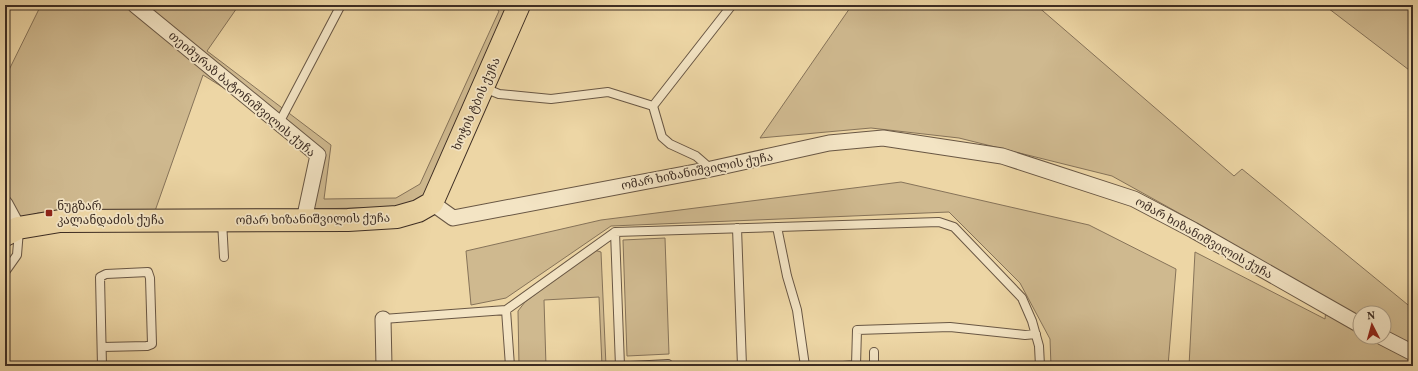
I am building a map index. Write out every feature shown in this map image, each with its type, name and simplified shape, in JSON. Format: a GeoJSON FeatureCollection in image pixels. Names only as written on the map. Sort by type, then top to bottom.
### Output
{"type":"FeatureCollection","features":[{"type":"Feature","properties":{"kind":"main road","name":"ხოჭის ტბის ქუჩა"},"geometry":{"type":"LineString","coordinates":[[432,203],[483,88],[514,7]]}},
{"type":"Feature","properties":{"kind":"main road","name":"ომარ ხიზანიშვილის ქუჩა"},"geometry":{"type":"LineString","coordinates":[[8,217],[60,221],[222,221],[397,217],[418,211],[432,203]]}},
{"type":"Feature","properties":{"kind":"street","name":"თეიმურაზ ბატონიშვილის ქუჩა"},"geometry":{"type":"LineString","coordinates":[[135,5],[318,155],[304,220]]}},
{"type":"Feature","properties":{"kind":"street","name":"ომარ ხიზანიშვილის ქუჩა"},"geometry":{"type":"LineString","coordinates":[[432,203],[453,218],[711,169],[829,143],[883,138],[1002,156],[1134,199],[1193,230],[1352,320]]}},
{"type":"Feature","properties":{"kind":"street"},"geometry":{"type":"LineString","coordinates":[[383,318],[384,366]]}},
{"type":"Feature","properties":{"kind":"street"},"geometry":{"type":"LineString","coordinates":[[1392,342],[1413,353]]}},
{"type":"Feature","properties":{"kind":"lane"},"geometry":{"type":"LineString","coordinates":[[279,123],[341,5]]}},
{"type":"Feature","properties":{"kind":"lane"},"geometry":{"type":"LineString","coordinates":[[652,106],[732,5]]}},
{"type":"Feature","properties":{"kind":"lane"},"geometry":{"type":"LineString","coordinates":[[483,88],[499,94],[552,98],[608,92],[652,106]]}},
{"type":"Feature","properties":{"kind":"lane"},"geometry":{"type":"LineString","coordinates":[[652,106],[662,137],[670,144],[696,156],[711,169]]}},
{"type":"Feature","properties":{"kind":"lane"},"geometry":{"type":"LineString","coordinates":[[5,272],[17,255],[19,247],[8,217]]}},
{"type":"Feature","properties":{"kind":"lane"},"geometry":{"type":"LineString","coordinates":[[222,221],[224,257]]}},
{"type":"Feature","properties":{"kind":"lane"},"geometry":{"type":"LineString","coordinates":[[383,318],[506,310],[615,232],[939,222],[954,226],[1022,298],[1040,346],[1040,366]]}},
{"type":"Feature","properties":{"kind":"lane"},"geometry":{"type":"LineString","coordinates":[[777,227],[787,276],[797,310],[805,366]]}},
{"type":"Feature","properties":{"kind":"lane"},"geometry":{"type":"LineString","coordinates":[[737,228],[742,366]]}},
{"type":"Feature","properties":{"kind":"lane"},"geometry":{"type":"LineString","coordinates":[[615,232],[620,366]]}},
{"type":"Feature","properties":{"kind":"lane"},"geometry":{"type":"LineString","coordinates":[[102,347],[147,346],[152,344],[150,278],[148,272],[106,274],[100,277],[102,366]]}},
{"type":"Feature","properties":{"kind":"lane"},"geometry":{"type":"LineString","coordinates":[[506,310],[510,366]]}},
{"type":"Feature","properties":{"kind":"lane"},"geometry":{"type":"LineString","coordinates":[[843,366],[856,365],[857,330],[950,327],[1024,335],[1036,334]]}},
{"type":"Feature","properties":{"kind":"lane"},"geometry":{"type":"LineString","coordinates":[[874,352],[874,366]]}},
{"type":"Feature","properties":{"kind":"lane"},"geometry":{"type":"LineString","coordinates":[[631,366],[668,364]]}},
{"type":"Feature","properties":{"kind":"shaded area"},"geometry":{"type":"Polygon","coordinates":[[[41,5],[239,5],[207,51],[331,145],[324,199],[396,198],[420,184],[499,11],[491,5],[508,5],[427,199],[406,207],[312,209],[324,150],[203,75],[155,211],[38,213],[5,223],[5,78],[41,5]]]}},
{"type":"Feature","properties":{"kind":"shaded area"},"geometry":{"type":"Polygon","coordinates":[[[852,5],[1036,5],[1234,176],[1242,169],[1413,309],[1413,366],[1189,366],[1195,252],[1325,319],[1327,299],[1195,222],[1112,176],[959,138],[871,128],[760,138],[852,5]]]}},
{"type":"Feature","properties":{"kind":"shaded area"},"geometry":{"type":"Polygon","coordinates":[[[1324,5],[1413,5],[1413,73],[1324,5]]]}},
{"type":"Feature","properties":{"kind":"shaded area"},"geometry":{"type":"Polygon","coordinates":[[[901,182],[1089,225],[1176,269],[1168,366],[1051,366],[1050,339],[1020,283],[949,212],[611,226],[506,298],[471,305],[466,251],[601,220],[901,182]]]}},
{"type":"Feature","properties":{"kind":"shaded area"},"geometry":{"type":"Polygon","coordinates":[[[665,238],[669,354],[627,356],[623,240],[665,238]]]}},
{"type":"Feature","properties":{"kind":"shaded area"},"geometry":{"type":"Polygon","coordinates":[[[594,250],[601,252],[606,366],[602,366],[599,297],[544,300],[546,366],[519,366],[518,311],[525,302],[594,250]]]}},
{"type":"Feature","properties":{"kind":"place","name":"ნუგზარ კალანდაძის ქუჩა"},"geometry":{"type":"Point","coordinates":[49,213]}}]}
